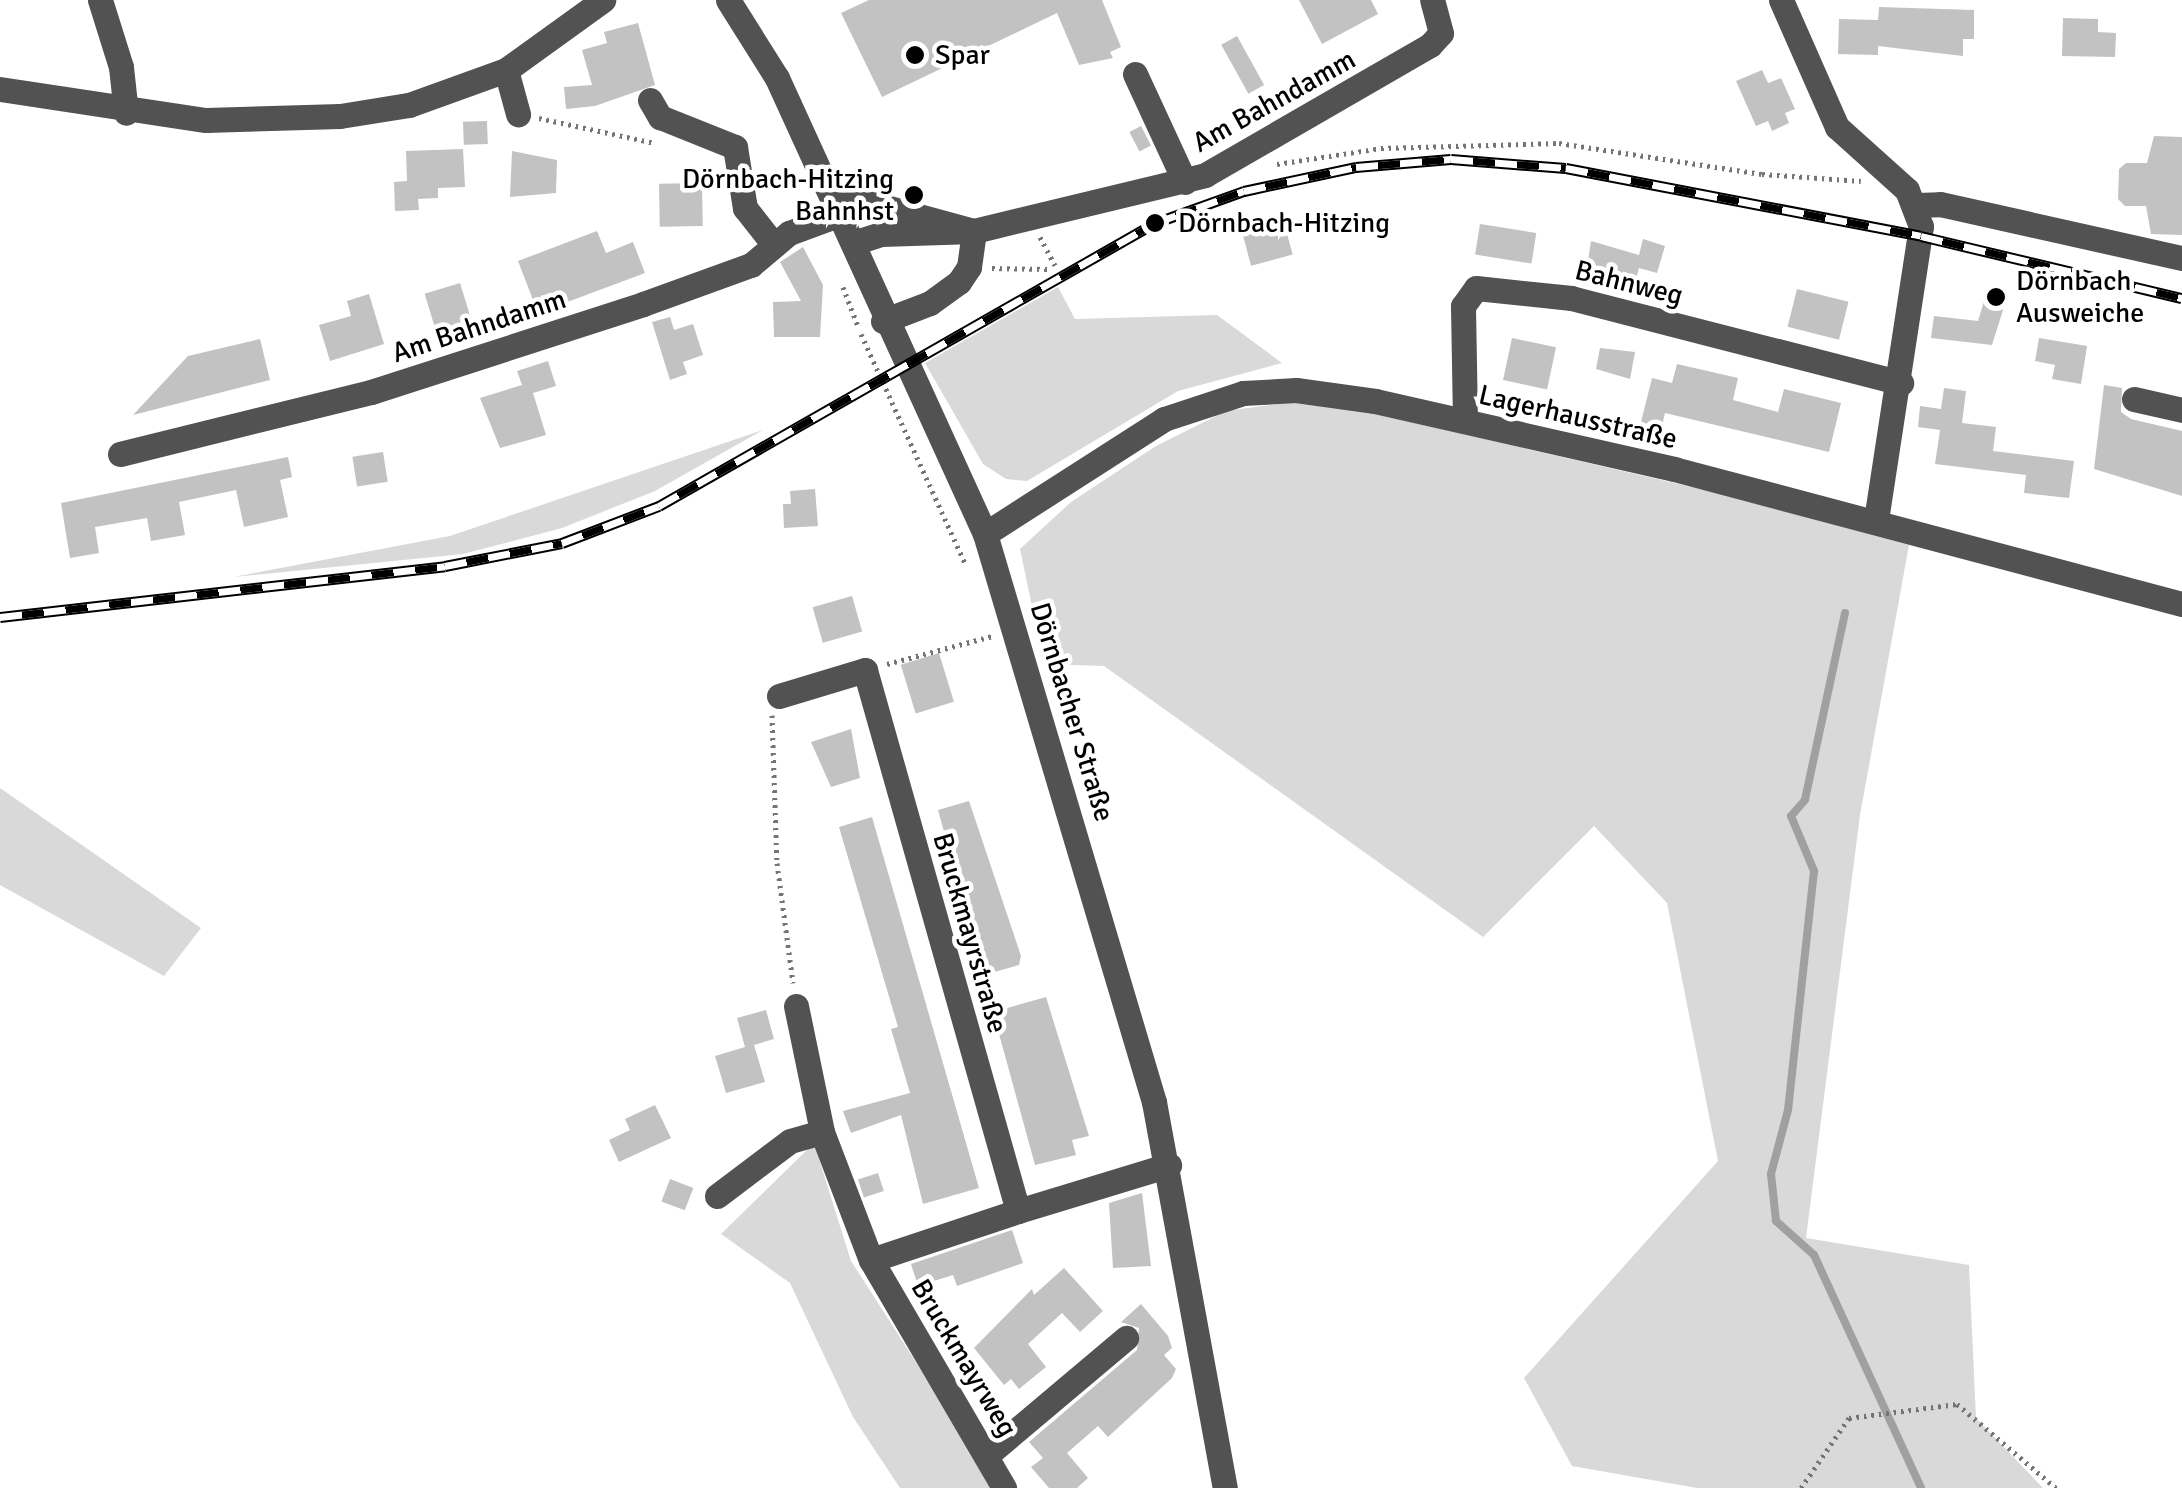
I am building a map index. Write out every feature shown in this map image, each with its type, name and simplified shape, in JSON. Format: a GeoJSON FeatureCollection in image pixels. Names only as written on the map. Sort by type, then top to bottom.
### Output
{"type":"FeatureCollection","features":[{"type":"Feature","properties":{"kind":"street"},"geometry":{"type":"LineString","coordinates":[[100,0],[121,67],[126,113]]}},
{"type":"Feature","properties":{"kind":"street"},"geometry":{"type":"LineString","coordinates":[[0,90],[126,113],[206,120],[340,116],[409,105],[506,70],[603,0]]}},
{"type":"Feature","properties":{"kind":"street","name":"Dörnbacher Straße"},"geometry":{"type":"LineString","coordinates":[[728,0],[777,78],[836,203],[883,321],[985,534],[1005,632],[1113,948],[1169,1165],[1226,1488]]}},
{"type":"Feature","properties":{"kind":"street","name":"Am Bahndamm"},"geometry":{"type":"LineString","coordinates":[[853,243],[881,234],[974,231],[1185,182],[1248,151],[1430,45],[1442,21],[1432,0]]}},
{"type":"Feature","properties":{"kind":"street"},"geometry":{"type":"LineString","coordinates":[[1781,0],[1837,127],[1916,206],[1920,254],[1876,520]]}},
{"type":"Feature","properties":{"kind":"street"},"geometry":{"type":"LineString","coordinates":[[506,70],[518,114]]}},
{"type":"Feature","properties":{"kind":"street"},"geometry":{"type":"LineString","coordinates":[[1135,74],[1185,182]]}},
{"type":"Feature","properties":{"kind":"street"},"geometry":{"type":"LineString","coordinates":[[650,100],[660,118],[735,147],[745,208],[774,245]]}},
{"type":"Feature","properties":{"kind":"street"},"geometry":{"type":"LineString","coordinates":[[836,203],[974,231],[969,267],[947,293],[883,321]]}},
{"type":"Feature","properties":{"kind":"street","name":"Am Bahndamm"},"geometry":{"type":"LineString","coordinates":[[120,454],[372,392],[728,274],[836,203]]}},
{"type":"Feature","properties":{"kind":"street"},"geometry":{"type":"LineString","coordinates":[[1916,206],[1940,204],[2182,258]]}},
{"type":"Feature","properties":{"kind":"street","name":"Bahnweg"},"geometry":{"type":"LineString","coordinates":[[1465,422],[1463,306],[1476,288],[1571,298],[1901,383]]}},
{"type":"Feature","properties":{"kind":"street","name":"Lagerhausstraße"},"geometry":{"type":"LineString","coordinates":[[985,534],[1136,435],[1220,399],[1266,390],[1329,392],[1876,520],[2182,604]]}},
{"type":"Feature","properties":{"kind":"street"},"geometry":{"type":"LineString","coordinates":[[2134,399],[2182,410]]}},
{"type":"Feature","properties":{"kind":"street"},"geometry":{"type":"LineString","coordinates":[[779,696],[865,670]]}},
{"type":"Feature","properties":{"kind":"street","name":"Bruckmayrstraße"},"geometry":{"type":"LineString","coordinates":[[865,670],[1018,1212]]}},
{"type":"Feature","properties":{"kind":"street"},"geometry":{"type":"LineString","coordinates":[[796,1006],[822,1132],[871,1260],[1169,1165]]}},
{"type":"Feature","properties":{"kind":"street"},"geometry":{"type":"LineString","coordinates":[[716,1196],[790,1141],[822,1132]]}},
{"type":"Feature","properties":{"kind":"street","name":"Bruckmayrweg"},"geometry":{"type":"LineString","coordinates":[[871,1260],[1004,1488]]}},
{"type":"Feature","properties":{"kind":"street"},"geometry":{"type":"LineString","coordinates":[[987,1455],[1126,1338]]}},
{"type":"Feature","properties":{"kind":"path"},"geometry":{"type":"LineString","coordinates":[[518,114],[668,147]]}},
{"type":"Feature","properties":{"kind":"path"},"geometry":{"type":"LineString","coordinates":[[1248,151],[1267,165],[1345,156],[1559,143],[1797,178],[1894,180]]}},
{"type":"Feature","properties":{"kind":"path"},"geometry":{"type":"LineString","coordinates":[[969,267],[1049,268]]}},
{"type":"Feature","properties":{"kind":"path"},"geometry":{"type":"LineString","coordinates":[[838,274],[969,572]]}},
{"type":"Feature","properties":{"kind":"path"},"geometry":{"type":"LineString","coordinates":[[988,619],[1005,632]]}},
{"type":"Feature","properties":{"kind":"path"},"geometry":{"type":"LineString","coordinates":[[865,670],[1005,632]]}},
{"type":"Feature","properties":{"kind":"path"},"geometry":{"type":"LineString","coordinates":[[779,696],[772,718],[772,787],[796,1006]]}},
{"type":"Feature","properties":{"kind":"path"},"geometry":{"type":"LineString","coordinates":[[1801,1488],[1849,1418],[1957,1404],[2056,1488]]}},
{"type":"Feature","properties":{"kind":"shaded area"},"geometry":{"type":"Polygon","coordinates":[[[1058,287],[1075,319],[1217,315],[1282,363],[1178,391],[1027,481],[1006,479],[983,464],[925,363],[1058,287]]]}},
{"type":"Feature","properties":{"kind":"shaded area"},"geometry":{"type":"Polygon","coordinates":[[[1292,402],[1368,412],[1709,491],[1909,545],[1860,815],[1806,1238],[1969,1265],[1976,1418],[2043,1488],[1697,1488],[1572,1466],[1524,1378],[1718,1161],[1667,903],[1594,826],[1483,937],[1104,666],[1044,664],[1020,549],[1071,502],[1156,446],[1226,411],[1292,402]]]}},
{"type":"Feature","properties":{"kind":"shaded area"},"geometry":{"type":"Polygon","coordinates":[[[763,430],[655,491],[562,528],[463,554],[233,577],[450,536],[763,430]]]}},
{"type":"Feature","properties":{"kind":"shaded area"},"geometry":{"type":"Polygon","coordinates":[[[0,788],[201,928],[164,976],[0,885],[0,788]]]}},
{"type":"Feature","properties":{"kind":"shaded area"},"geometry":{"type":"Polygon","coordinates":[[[814,1143],[851,1261],[997,1488],[900,1488],[853,1417],[790,1283],[721,1234],[814,1143]]]}},
{"type":"Feature","properties":{"kind":"building","name":"Spar"},"geometry":{"type":"Polygon","coordinates":[[[869,0],[1102,0],[1121,47],[1110,52],[1113,58],[1079,65],[1057,13],[882,97],[841,13],[869,0]]]}},
{"type":"Feature","properties":{"kind":"building"},"geometry":{"type":"Polygon","coordinates":[[[1299,0],[1371,0],[1378,14],[1322,44],[1299,0]]]}},
{"type":"Feature","properties":{"kind":"building"},"geometry":{"type":"Polygon","coordinates":[[[1879,7],[1974,10],[1974,39],[1963,39],[1963,56],[1878,46],[1878,55],[1838,54],[1839,19],[1878,20],[1879,7]]]}},
{"type":"Feature","properties":{"kind":"building"},"geometry":{"type":"Polygon","coordinates":[[[2063,18],[2098,19],[2098,32],[2116,33],[2115,57],[2062,56],[2063,18]]]}},
{"type":"Feature","properties":{"kind":"building"},"geometry":{"type":"Polygon","coordinates":[[[638,23],[655,85],[595,106],[566,109],[564,87],[592,85],[582,50],[607,43],[604,32],[638,23]]]}},
{"type":"Feature","properties":{"kind":"building"},"geometry":{"type":"Polygon","coordinates":[[[1237,36],[1264,85],[1248,94],[1221,45],[1237,36]]]}},
{"type":"Feature","properties":{"kind":"building"},"geometry":{"type":"Polygon","coordinates":[[[1762,70],[1768,83],[1781,78],[1795,109],[1785,113],[1789,123],[1772,131],[1768,121],[1756,126],[1736,81],[1762,70]]]}},
{"type":"Feature","properties":{"kind":"building"},"geometry":{"type":"Polygon","coordinates":[[[487,121],[488,144],[464,145],[463,122],[487,121]]]}},
{"type":"Feature","properties":{"kind":"building"},"geometry":{"type":"Polygon","coordinates":[[[1141,126],[1151,146],[1139,152],[1129,132],[1141,126]]]}},
{"type":"Feature","properties":{"kind":"building"},"geometry":{"type":"Polygon","coordinates":[[[2154,136],[2182,137],[2182,235],[2151,234],[2146,206],[2125,206],[2118,199],[2119,169],[2126,163],[2147,163],[2154,136]]]}},
{"type":"Feature","properties":{"kind":"building"},"geometry":{"type":"Polygon","coordinates":[[[463,149],[465,187],[438,188],[438,198],[418,199],[419,210],[395,211],[394,182],[407,181],[406,151],[463,149]]]}},
{"type":"Feature","properties":{"kind":"building"},"geometry":{"type":"Polygon","coordinates":[[[512,151],[557,160],[556,193],[510,197],[512,151]]]}},
{"type":"Feature","properties":{"kind":"building"},"geometry":{"type":"Polygon","coordinates":[[[702,183],[703,226],[660,227],[659,184],[702,183]]]}},
{"type":"Feature","properties":{"kind":"building"},"geometry":{"type":"Polygon","coordinates":[[[1282,215],[1293,255],[1251,266],[1240,226],[1282,215]]]}},
{"type":"Feature","properties":{"kind":"building"},"geometry":{"type":"Polygon","coordinates":[[[1480,224],[1536,233],[1531,264],[1475,255],[1480,224]]]}},
{"type":"Feature","properties":{"kind":"building"},"geometry":{"type":"Polygon","coordinates":[[[597,231],[606,253],[633,242],[645,273],[538,313],[518,261],[597,231]]]}},
{"type":"Feature","properties":{"kind":"building"},"geometry":{"type":"Polygon","coordinates":[[[1643,239],[1665,246],[1657,273],[1639,268],[1632,293],[1585,280],[1591,241],[1639,255],[1643,239]]]}},
{"type":"Feature","properties":{"kind":"building"},"geometry":{"type":"Polygon","coordinates":[[[803,247],[823,285],[820,337],[774,337],[773,302],[801,301],[780,262],[803,247]]]}},
{"type":"Feature","properties":{"kind":"building"},"geometry":{"type":"Polygon","coordinates":[[[460,283],[471,319],[436,330],[425,294],[460,283]]]}},
{"type":"Feature","properties":{"kind":"building"},"geometry":{"type":"Polygon","coordinates":[[[1988,288],[2008,294],[1992,345],[1931,338],[1934,316],[1978,321],[1988,288]]]}},
{"type":"Feature","properties":{"kind":"building"},"geometry":{"type":"Polygon","coordinates":[[[1797,289],[1848,302],[1839,340],[1788,327],[1797,289]]]}},
{"type":"Feature","properties":{"kind":"building"},"geometry":{"type":"Polygon","coordinates":[[[369,294],[384,344],[330,361],[319,325],[351,316],[347,301],[369,294]]]}},
{"type":"Feature","properties":{"kind":"building"},"geometry":{"type":"Polygon","coordinates":[[[670,317],[674,330],[693,324],[703,355],[683,362],[687,374],[670,380],[652,322],[670,317]]]}},
{"type":"Feature","properties":{"kind":"building"},"geometry":{"type":"Polygon","coordinates":[[[1512,338],[1556,347],[1547,389],[1503,380],[1512,338]]]}},
{"type":"Feature","properties":{"kind":"building"},"geometry":{"type":"Polygon","coordinates":[[[2039,338],[2087,346],[2081,384],[2052,379],[2055,365],[2035,361],[2039,338]]]}},
{"type":"Feature","properties":{"kind":"building"},"geometry":{"type":"Polygon","coordinates":[[[260,339],[270,380],[133,415],[188,356],[260,339]]]}},
{"type":"Feature","properties":{"kind":"building"},"geometry":{"type":"Polygon","coordinates":[[[1600,348],[1635,352],[1630,379],[1596,369],[1600,348]]]}},
{"type":"Feature","properties":{"kind":"building"},"geometry":{"type":"Polygon","coordinates":[[[548,361],[556,386],[533,393],[546,435],[500,448],[480,398],[522,385],[517,371],[548,361]]]}},
{"type":"Feature","properties":{"kind":"building"},"geometry":{"type":"Polygon","coordinates":[[[1677,364],[1738,378],[1733,400],[1778,412],[1784,389],[1841,403],[1829,452],[1665,413],[1659,439],[1638,434],[1652,378],[1672,383],[1677,364]]]}},
{"type":"Feature","properties":{"kind":"building"},"geometry":{"type":"Polygon","coordinates":[[[2104,385],[2122,388],[2121,412],[2131,419],[2182,431],[2182,496],[2094,469],[2104,385]]]}},
{"type":"Feature","properties":{"kind":"building"},"geometry":{"type":"Polygon","coordinates":[[[1944,388],[1966,391],[1962,423],[1996,427],[1993,451],[2074,461],[2069,498],[2024,493],[2026,475],[1935,464],[1940,430],[1918,427],[1920,406],[1941,409],[1944,388]]]}},
{"type":"Feature","properties":{"kind":"building"},"geometry":{"type":"Polygon","coordinates":[[[383,452],[388,482],[357,486],[352,457],[383,452]]]}},
{"type":"Feature","properties":{"kind":"building"},"geometry":{"type":"Polygon","coordinates":[[[288,457],[292,477],[280,480],[288,517],[244,527],[236,490],[179,502],[185,535],[151,541],[147,518],[95,527],[99,553],[70,558],[61,503],[288,457]]]}},
{"type":"Feature","properties":{"kind":"building"},"geometry":{"type":"Polygon","coordinates":[[[815,489],[818,526],[784,528],[783,504],[791,504],[790,491],[815,489]]]}},
{"type":"Feature","properties":{"kind":"building"},"geometry":{"type":"Polygon","coordinates":[[[852,596],[862,632],[823,643],[813,607],[852,596]]]}},
{"type":"Feature","properties":{"kind":"building"},"geometry":{"type":"Polygon","coordinates":[[[939,653],[954,702],[916,713],[901,665],[939,653]]]}},
{"type":"Feature","properties":{"kind":"building"},"geometry":{"type":"Polygon","coordinates":[[[851,729],[860,778],[831,787],[811,742],[851,729]]]}},
{"type":"Feature","properties":{"kind":"building"},"geometry":{"type":"Polygon","coordinates":[[[969,801],[1021,956],[1019,965],[984,975],[938,810],[969,801]]]}},
{"type":"Feature","properties":{"kind":"building"},"geometry":{"type":"Polygon","coordinates":[[[872,817],[979,1188],[923,1204],[901,1115],[851,1133],[843,1111],[910,1093],[891,1029],[898,1027],[839,827],[872,817]]]}},
{"type":"Feature","properties":{"kind":"building"},"geometry":{"type":"Polygon","coordinates":[[[1046,997],[1089,1136],[1072,1140],[1076,1155],[1035,1165],[993,1012],[1046,997]]]}},
{"type":"Feature","properties":{"kind":"building"},"geometry":{"type":"Polygon","coordinates":[[[766,1010],[774,1039],[754,1045],[765,1082],[726,1093],[715,1056],[745,1047],[737,1018],[766,1010]]]}},
{"type":"Feature","properties":{"kind":"building"},"geometry":{"type":"Polygon","coordinates":[[[655,1105],[671,1138],[619,1162],[609,1140],[630,1130],[625,1119],[655,1105]]]}},
{"type":"Feature","properties":{"kind":"building"},"geometry":{"type":"Polygon","coordinates":[[[878,1173],[884,1191],[864,1198],[858,1179],[878,1173]]]}},
{"type":"Feature","properties":{"kind":"building"},"geometry":{"type":"Polygon","coordinates":[[[670,1179],[693,1188],[685,1210],[661,1201],[670,1179]]]}},
{"type":"Feature","properties":{"kind":"building"},"geometry":{"type":"Polygon","coordinates":[[[1142,1193],[1151,1266],[1113,1268],[1109,1203],[1142,1193]]]}},
{"type":"Feature","properties":{"kind":"building"},"geometry":{"type":"Polygon","coordinates":[[[1012,1230],[1023,1263],[957,1286],[953,1275],[918,1286],[911,1264],[1012,1230]]]}},
{"type":"Feature","properties":{"kind":"building"},"geometry":{"type":"Polygon","coordinates":[[[1064,1268],[1103,1311],[1080,1332],[1062,1313],[1028,1344],[1046,1367],[1019,1389],[1011,1379],[1004,1385],[974,1348],[1032,1289],[1034,1295],[1064,1268]]]}},
{"type":"Feature","properties":{"kind":"building"},"geometry":{"type":"Polygon","coordinates":[[[1141,1304],[1168,1336],[1172,1348],[1164,1355],[1176,1369],[1172,1378],[1108,1437],[1098,1426],[1067,1453],[1088,1478],[1077,1488],[1049,1488],[1031,1467],[1043,1458],[1029,1442],[1137,1350],[1139,1328],[1121,1322],[1141,1304]]]}},
{"type":"Feature","properties":{"kind":"waterway"},"geometry":{"type":"LineString","coordinates":[[1845,613],[1805,800],[1791,816],[1814,871],[1788,1110],[1771,1174],[1776,1221],[1814,1255],[1921,1488]]}},
{"type":"Feature","properties":{"kind":"railway"},"geometry":{"type":"LineString","coordinates":[[0,617],[445,566],[562,543],[659,506],[1155,223],[1244,191],[1356,167],[1451,159],[1566,168],[1921,236],[2182,298]]}},
{"type":"Feature","properties":{"kind":"place","name":"Spar"},"geometry":{"type":"Point","coordinates":[915,55]}},
{"type":"Feature","properties":{"kind":"place","name":"Dörnbach-Hitzing Bahnhst"},"geometry":{"type":"Point","coordinates":[914,195]}},
{"type":"Feature","properties":{"kind":"place","name":"Dörnbach-Hitzing"},"geometry":{"type":"Point","coordinates":[1155,223]}},
{"type":"Feature","properties":{"kind":"place","name":"Dörnbach Ausweiche"},"geometry":{"type":"Point","coordinates":[1996,297]}}]}
